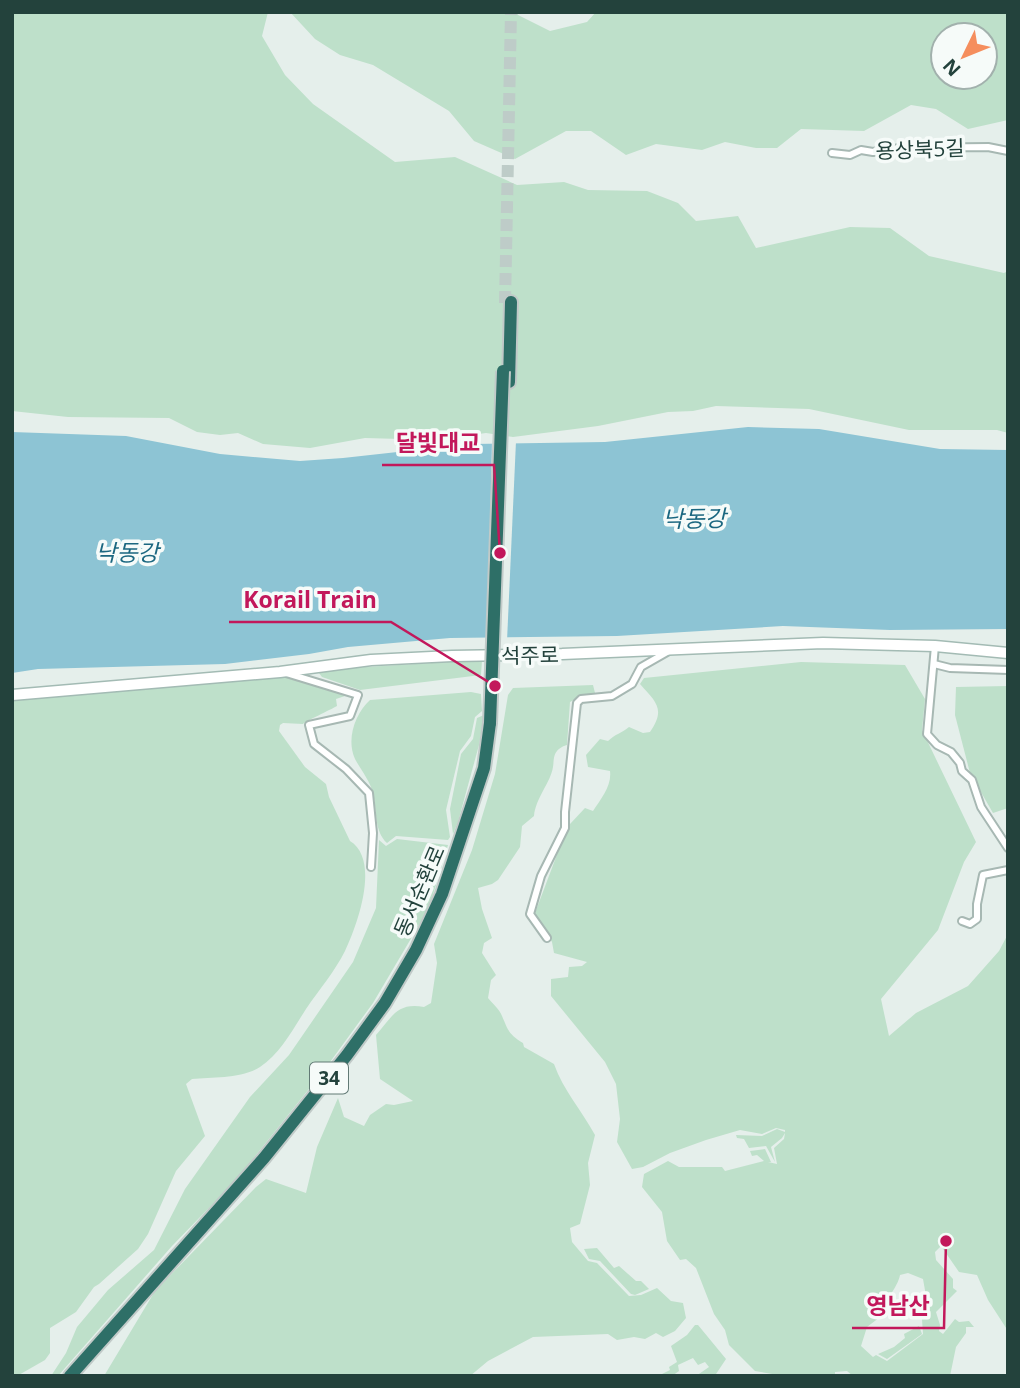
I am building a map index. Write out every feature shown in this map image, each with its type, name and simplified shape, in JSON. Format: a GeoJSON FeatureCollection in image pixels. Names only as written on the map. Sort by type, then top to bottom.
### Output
{"type":"FeatureCollection","features":[{"type":"Feature","properties":{"kind":"highway","name":"동서순환로"},"geometry":{"type":"LineString","coordinates":[[79,1376],[272,1158],[355,1055],[393,1003],[424,950],[450,895],[481,803],[494,725],[508,302]]}},
{"type":"Feature","properties":{"kind":"highway","name":"동서순환로"},"geometry":{"type":"LineString","coordinates":[[70,1376],[264,1158],[348,1055],[385,1003],[416,950],[442,894],[484,768],[494,725]]}},
{"type":"Feature","properties":{"kind":"street","name":"용상북5길"},"geometry":{"type":"LineString","coordinates":[[832,153],[850,155],[861,150],[873,152],[900,148],[988,147],[1008,151]]}},
{"type":"Feature","properties":{"kind":"street","name":"석주로"},"geometry":{"type":"LineString","coordinates":[[12,695],[280,672],[371,660],[671,650],[773,643],[935,646],[1008,653]]}},
{"type":"Feature","properties":{"kind":"street"},"geometry":{"type":"LineString","coordinates":[[935,646],[927,734],[937,745],[951,752],[960,763],[962,771],[972,780],[981,807],[1008,848]]}},
{"type":"Feature","properties":{"kind":"street"},"geometry":{"type":"LineString","coordinates":[[547,938],[530,914],[541,876],[565,828],[577,704],[581,699],[612,696],[632,684],[641,667],[671,650]]}},
{"type":"Feature","properties":{"kind":"street"},"geometry":{"type":"LineString","coordinates":[[934,664],[950,668],[1008,670]]}},
{"type":"Feature","properties":{"kind":"street"},"geometry":{"type":"LineString","coordinates":[[280,672],[358,695],[350,716],[309,725],[314,744],[346,769],[369,793],[373,834],[371,867]]}},
{"type":"Feature","properties":{"kind":"street"},"geometry":{"type":"LineString","coordinates":[[962,921],[970,924],[977,919],[983,875],[1008,870]]}},
{"type":"Feature","properties":{"kind":"green space"},"geometry":{"type":"Polygon","coordinates":[[[12,12],[268,12],[262,36],[285,75],[313,104],[395,162],[455,157],[517,185],[564,182],[588,190],[647,191],[678,203],[696,221],[738,216],[756,248],[850,227],[890,228],[929,256],[1004,273],[1008,271],[1008,433],[997,430],[909,430],[809,409],[716,406],[513,437],[486,433],[436,440],[365,438],[310,448],[263,444],[238,433],[220,435],[197,432],[169,418],[68,417],[12,411],[12,12]]]}},
{"type":"Feature","properties":{"kind":"green space"},"geometry":{"type":"Polygon","coordinates":[[[290,12],[517,12],[518,15],[550,31],[587,22],[596,12],[1008,12],[1008,120],[968,129],[936,109],[911,105],[864,131],[801,129],[777,148],[756,148],[725,142],[702,150],[656,144],[626,155],[591,131],[566,131],[515,159],[474,141],[449,111],[373,65],[340,55],[315,39],[290,12]]]}},
{"type":"Feature","properties":{"kind":"green space"},"geometry":{"type":"Polygon","coordinates":[[[482,660],[481,675],[360,690],[322,677],[319,673],[349,668],[482,660]]]}},
{"type":"Feature","properties":{"kind":"green space"},"geometry":{"type":"Polygon","coordinates":[[[801,662],[905,665],[925,699],[922,730],[976,842],[964,862],[938,930],[881,999],[889,1036],[916,1013],[968,986],[999,951],[1008,934],[1008,1331],[988,1300],[977,1275],[959,1272],[941,1246],[935,1252],[936,1260],[953,1279],[953,1288],[957,1291],[936,1312],[939,1331],[943,1334],[955,1319],[959,1322],[969,1321],[974,1327],[966,1327],[966,1333],[956,1347],[950,1376],[853,1376],[847,1371],[835,1372],[835,1376],[784,1376],[755,1371],[729,1345],[725,1330],[714,1314],[696,1268],[686,1259],[680,1260],[667,1241],[662,1212],[642,1187],[644,1174],[668,1161],[679,1167],[722,1167],[725,1171],[764,1161],[757,1155],[752,1156],[750,1151],[765,1149],[771,1162],[768,1162],[777,1164],[774,1148],[784,1139],[785,1133],[771,1147],[775,1162],[766,1146],[749,1148],[744,1139],[737,1138],[736,1135],[762,1136],[777,1129],[785,1130],[776,1128],[762,1134],[740,1130],[670,1153],[643,1167],[632,1169],[617,1142],[620,1119],[616,1084],[605,1062],[551,996],[551,979],[568,977],[569,967],[582,966],[587,962],[554,953],[552,942],[535,913],[570,824],[585,808],[593,811],[609,782],[610,771],[588,767],[586,755],[600,739],[608,741],[629,727],[643,733],[650,732],[655,724],[657,706],[640,684],[644,678],[801,662]],[[908,1273],[900,1275],[884,1314],[867,1327],[861,1346],[873,1357],[876,1355],[887,1361],[923,1334],[921,1305],[926,1296],[923,1279],[908,1273]]]}},
{"type":"Feature","properties":{"kind":"green space"},"geometry":{"type":"Polygon","coordinates":[[[284,677],[348,695],[336,699],[337,706],[303,724],[283,723],[279,731],[305,767],[326,784],[329,797],[350,841],[359,850],[364,863],[364,894],[350,940],[332,973],[286,1041],[267,1062],[244,1074],[192,1079],[186,1084],[205,1136],[176,1171],[148,1234],[138,1249],[94,1287],[76,1312],[50,1328],[50,1353],[45,1360],[17,1376],[12,1376],[12,700],[284,677]]]}},
{"type":"Feature","properties":{"kind":"green space"},"geometry":{"type":"Polygon","coordinates":[[[593,685],[595,693],[570,702],[567,745],[556,753],[534,816],[522,826],[520,847],[498,880],[478,888],[492,938],[484,943],[482,953],[496,975],[491,980],[488,998],[500,1012],[509,1032],[523,1043],[524,1047],[554,1064],[562,1083],[595,1135],[588,1163],[590,1185],[580,1224],[570,1228],[572,1242],[588,1261],[597,1263],[629,1296],[641,1295],[657,1288],[671,1301],[683,1303],[686,1318],[675,1331],[663,1337],[656,1333],[645,1339],[634,1337],[617,1340],[608,1334],[533,1337],[488,1361],[470,1376],[104,1376],[155,1291],[256,1187],[266,1179],[306,1193],[317,1147],[338,1098],[344,1117],[364,1126],[370,1115],[386,1104],[413,1101],[380,1079],[376,1035],[401,1009],[424,1007],[431,1003],[437,963],[434,944],[472,850],[495,774],[508,695],[513,688],[593,685]]]}},
{"type":"Feature","properties":{"kind":"green space"},"geometry":{"type":"Polygon","coordinates":[[[1008,686],[1008,808],[993,813],[970,773],[955,715],[956,687],[1008,686]]]}},
{"type":"Feature","properties":{"kind":"green space"},"geometry":{"type":"Polygon","coordinates":[[[471,692],[481,694],[482,711],[475,717],[471,736],[460,751],[446,810],[450,837],[448,840],[396,836],[387,843],[378,826],[372,789],[352,751],[353,727],[360,712],[370,700],[471,692]]]}},
{"type":"Feature","properties":{"kind":"green space"},"geometry":{"type":"Polygon","coordinates":[[[484,715],[479,745],[453,834],[450,809],[461,754],[473,739],[477,718],[484,715]]]}},
{"type":"Feature","properties":{"kind":"green space"},"geometry":{"type":"Polygon","coordinates":[[[397,839],[448,845],[429,908],[373,1003],[325,1069],[236,1180],[172,1246],[58,1376],[51,1376],[66,1353],[77,1327],[108,1290],[154,1250],[185,1189],[250,1097],[289,1055],[353,962],[376,908],[379,840],[386,846],[397,839]]]}},
{"type":"Feature","properties":{"kind":"green space"},"geometry":{"type":"Polygon","coordinates":[[[597,1248],[614,1268],[619,1266],[649,1289],[631,1294],[600,1261],[589,1259],[584,1249],[597,1248]]]}},
{"type":"Feature","properties":{"kind":"green space"},"geometry":{"type":"Polygon","coordinates":[[[698,1325],[726,1359],[716,1374],[696,1376],[709,1367],[705,1362],[698,1365],[693,1358],[678,1365],[679,1371],[672,1376],[658,1376],[670,1370],[669,1367],[677,1362],[671,1346],[687,1335],[698,1325]]]}},
{"type":"Feature","properties":{"kind":"green space"},"geometry":{"type":"Polygon","coordinates":[[[919,1326],[922,1334],[887,1359],[878,1354],[894,1347],[905,1338],[904,1334],[919,1326]]]}},
{"type":"Feature","properties":{"kind":"water","name":"낙동강"},"geometry":{"type":"Polygon","coordinates":[[[748,427],[819,429],[940,449],[1008,450],[1008,629],[890,630],[783,626],[617,636],[450,638],[348,647],[225,664],[38,669],[12,673],[12,432],[126,436],[220,454],[300,461],[470,444],[605,442],[748,427]]]}},
{"type":"Feature","properties":{"kind":"pier"},"geometry":{"type":"Polygon","coordinates":[[[492,440],[516,441],[507,641],[488,641],[492,440]]]}},
{"type":"Feature","properties":{"kind":"tunnel"},"geometry":{"type":"LineString","coordinates":[[505,303],[511,12]]}},
{"type":"Feature","properties":{"kind":"place","name":"달빛대교"},"geometry":{"type":"Point","coordinates":[500,553]}},
{"type":"Feature","properties":{"kind":"place","name":"Korail Train"},"geometry":{"type":"Point","coordinates":[495,686]}},
{"type":"Feature","properties":{"kind":"place","name":"영남산"},"geometry":{"type":"Point","coordinates":[946,1241]}}]}
